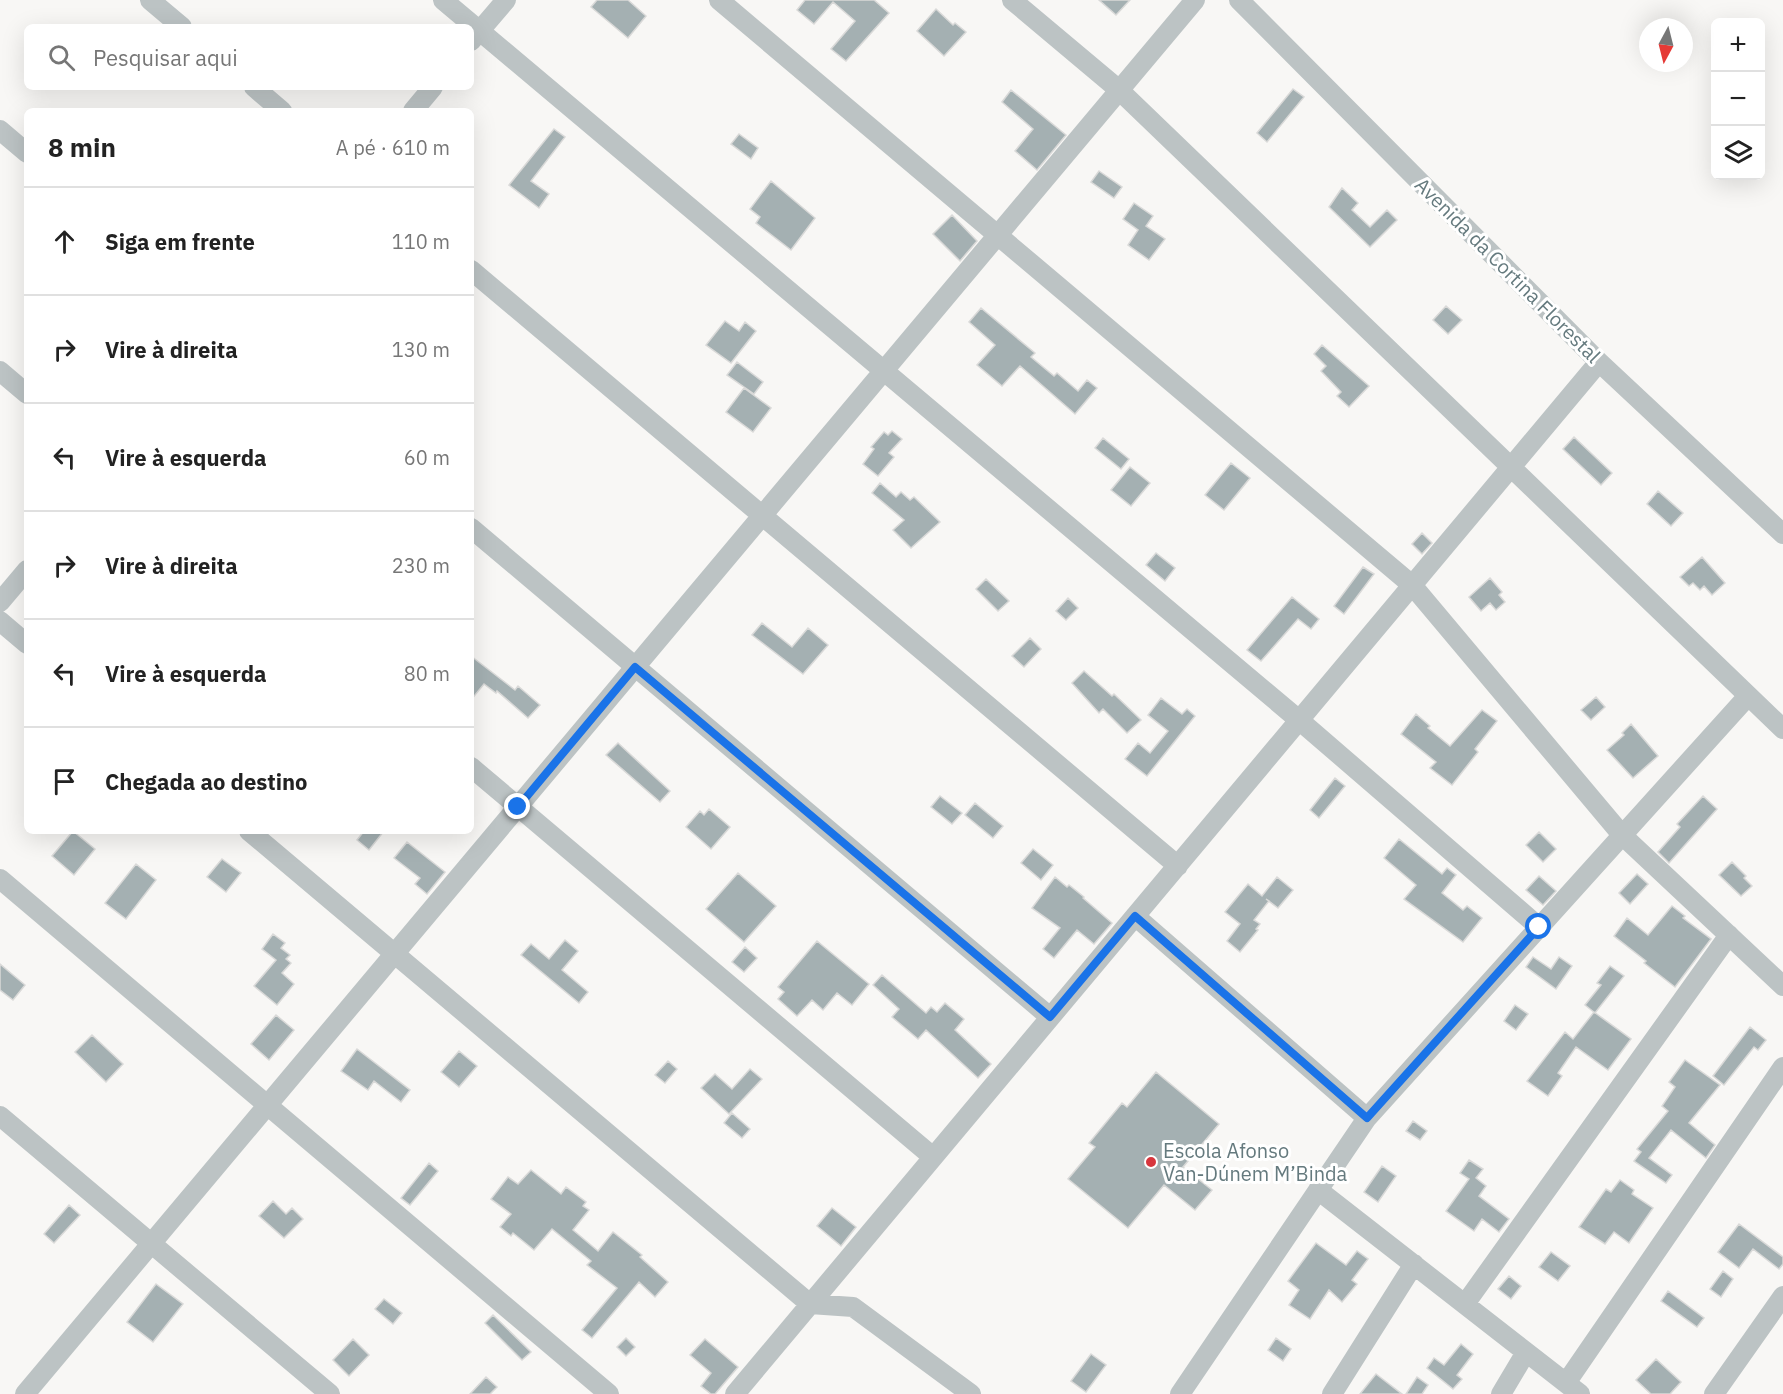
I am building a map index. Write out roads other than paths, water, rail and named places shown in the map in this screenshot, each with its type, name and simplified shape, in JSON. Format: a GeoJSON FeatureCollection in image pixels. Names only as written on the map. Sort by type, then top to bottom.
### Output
{"type":"FeatureCollection","features":[{"type":"Feature","properties":{"kind":"street"},"geometry":{"type":"LineString","coordinates":[[150,0],[178,24]]}},
{"type":"Feature","properties":{"kind":"street"},"geometry":{"type":"LineString","coordinates":[[443,0],[464,24]]}},
{"type":"Feature","properties":{"kind":"street"},"geometry":{"type":"LineString","coordinates":[[506,0],[475,36],[884,371],[1299,720],[1539,927]]}},
{"type":"Feature","properties":{"kind":"street"},"geometry":{"type":"LineString","coordinates":[[719,0],[1412,585],[1622,835],[1783,986]]}},
{"type":"Feature","properties":{"kind":"street"},"geometry":{"type":"LineString","coordinates":[[1012,0],[1118,89],[1783,729]]}},
{"type":"Feature","properties":{"kind":"street"},"geometry":{"type":"LineString","coordinates":[[25,1394],[1195,0]]}},
{"type":"Feature","properties":{"kind":"street","name":"Avenida da Cortina Florestal"},"geometry":{"type":"LineString","coordinates":[[1239,0],[1599,362],[1783,534]]}},
{"type":"Feature","properties":{"kind":"street"},"geometry":{"type":"LineString","coordinates":[[258,90],[278,108]]}},
{"type":"Feature","properties":{"kind":"street"},"geometry":{"type":"LineString","coordinates":[[416,108],[430,90]]}},
{"type":"Feature","properties":{"kind":"street"},"geometry":{"type":"LineString","coordinates":[[0,130],[24,150]]}},
{"type":"Feature","properties":{"kind":"street"},"geometry":{"type":"LineString","coordinates":[[474,273],[1178,866]]}},
{"type":"Feature","properties":{"kind":"street"},"geometry":{"type":"LineString","coordinates":[[740,1392],[810,1304],[1599,362]]}},
{"type":"Feature","properties":{"kind":"street"},"geometry":{"type":"LineString","coordinates":[[0,371],[24,391]]}},
{"type":"Feature","properties":{"kind":"street"},"geometry":{"type":"LineString","coordinates":[[474,531],[1050,1017]]}},
{"type":"Feature","properties":{"kind":"street"},"geometry":{"type":"LineString","coordinates":[[0,602],[24,574]]}},
{"type":"Feature","properties":{"kind":"street"},"geometry":{"type":"LineString","coordinates":[[0,621],[24,641]]}},
{"type":"Feature","properties":{"kind":"street"},"geometry":{"type":"LineString","coordinates":[[1180,1394],[1367,1118],[1748,696]]}},
{"type":"Feature","properties":{"kind":"street"},"geometry":{"type":"LineString","coordinates":[[474,770],[933,1157]]}},
{"type":"Feature","properties":{"kind":"street"},"geometry":{"type":"LineString","coordinates":[[253,834],[810,1304],[853,1307],[971,1394]]}},
{"type":"Feature","properties":{"kind":"street"},"geometry":{"type":"LineString","coordinates":[[0,879],[609,1394]]}},
{"type":"Feature","properties":{"kind":"street"},"geometry":{"type":"LineString","coordinates":[[1135,916],[1367,1118]]}},
{"type":"Feature","properties":{"kind":"street"},"geometry":{"type":"LineString","coordinates":[[1465,1304],[1729,935]]}},
{"type":"Feature","properties":{"kind":"street"},"geometry":{"type":"LineString","coordinates":[[1318,1190],[1573,1388],[1783,1067]]}},
{"type":"Feature","properties":{"kind":"street"},"geometry":{"type":"LineString","coordinates":[[0,1116],[330,1394]]}},
{"type":"Feature","properties":{"kind":"street"},"geometry":{"type":"LineString","coordinates":[[1332,1394],[1414,1264]]}},
{"type":"Feature","properties":{"kind":"street"},"geometry":{"type":"LineString","coordinates":[[1714,1394],[1783,1296]]}},
{"type":"Feature","properties":{"kind":"street"},"geometry":{"type":"LineString","coordinates":[[1501,1394],[1526,1352]]}},
{"type":"Feature","properties":{"kind":"place","name":"Escola Afonso Van-Dúnem M’Binda"},"geometry":{"type":"Point","coordinates":[1151,1162]}}]}
